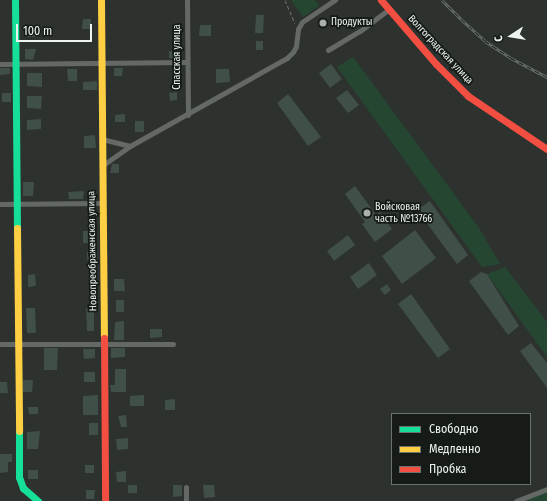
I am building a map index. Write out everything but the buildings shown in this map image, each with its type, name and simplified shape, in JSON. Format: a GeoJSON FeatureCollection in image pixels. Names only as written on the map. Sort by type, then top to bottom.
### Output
{"type":"FeatureCollection","features":[{"type":"Feature","properties":{"kind":"street"},"geometry":{"type":"LineString","coordinates":[[15,0],[19,477],[23,488],[38,501]]}},
{"type":"Feature","properties":{"kind":"street","name":"Новопреображенская улица"},"geometry":{"type":"LineString","coordinates":[[101,0],[105,344],[105,501]]}},
{"type":"Feature","properties":{"kind":"street","name":"Спасская улица"},"geometry":{"type":"LineString","coordinates":[[188,0],[188,115]]}},
{"type":"Feature","properties":{"kind":"street"},"geometry":{"type":"LineString","coordinates":[[102,165],[130,146],[188,115],[270,66],[287,58],[296,46],[298,29],[302,22],[335,0]]}},
{"type":"Feature","properties":{"kind":"street","name":"Волгоградская улица"},"geometry":{"type":"LineString","coordinates":[[381,0],[436,64],[468,96],[547,150]]}},
{"type":"Feature","properties":{"kind":"street"},"geometry":{"type":"LineString","coordinates":[[328,50],[360,31],[388,8]]}},
{"type":"Feature","properties":{"kind":"street"},"geometry":{"type":"LineString","coordinates":[[0,64],[187,62]]}},
{"type":"Feature","properties":{"kind":"street"},"geometry":{"type":"LineString","coordinates":[[102,139],[130,146]]}},
{"type":"Feature","properties":{"kind":"street"},"geometry":{"type":"LineString","coordinates":[[0,204],[103,203]]}},
{"type":"Feature","properties":{"kind":"street"},"geometry":{"type":"LineString","coordinates":[[0,344],[173,344]]}},
{"type":"Feature","properties":{"kind":"street"},"geometry":{"type":"LineString","coordinates":[[186,487],[186,501]]}},
{"type":"Feature","properties":{"kind":"street"},"geometry":{"type":"LineString","coordinates":[[516,501],[547,489]]}},
{"type":"Feature","properties":{"kind":"path"},"geometry":{"type":"LineString","coordinates":[[285,0],[298,29]]}},
{"type":"Feature","properties":{"kind":"green space"},"geometry":{"type":"Polygon","coordinates":[[[291,0],[315,0],[319,6],[303,17],[291,0]]]}},
{"type":"Feature","properties":{"kind":"green space"},"geometry":{"type":"Polygon","coordinates":[[[353,57],[479,228],[500,264],[482,267],[337,67],[353,57]]]}},
{"type":"Feature","properties":{"kind":"green space"},"geometry":{"type":"Polygon","coordinates":[[[505,267],[547,322],[547,357],[487,274],[505,267]]]}},
{"type":"Feature","properties":{"kind":"green space"},"geometry":{"type":"Polygon","coordinates":[[[547,492],[547,501],[522,501],[547,492]]]}},
{"type":"Feature","properties":{"kind":"railway"},"geometry":{"type":"LineString","coordinates":[[442,0],[485,41],[511,58],[547,77]]}},
{"type":"Feature","properties":{"kind":"traffic: fast"},"geometry":{"type":"LineString","coordinates":[[15,0],[17,228]]}},
{"type":"Feature","properties":{"kind":"traffic: fast"},"geometry":{"type":"LineString","coordinates":[[19,431],[19,477],[23,488],[38,501]]}},
{"type":"Feature","properties":{"kind":"traffic: slow"},"geometry":{"type":"LineString","coordinates":[[101,0],[104,338]]}},
{"type":"Feature","properties":{"kind":"traffic: slow"},"geometry":{"type":"LineString","coordinates":[[17,228],[19,431]]}},
{"type":"Feature","properties":{"kind":"traffic: jam"},"geometry":{"type":"LineString","coordinates":[[381,0],[436,64],[468,96],[547,149]]}},
{"type":"Feature","properties":{"kind":"traffic: jam"},"geometry":{"type":"LineString","coordinates":[[104,338],[105,501]]}},
{"type":"Feature","properties":{"kind":"place","name":"Продукты"},"geometry":{"type":"Point","coordinates":[323,23]}},
{"type":"Feature","properties":{"kind":"place","name":"Войсковая часть №13766"},"geometry":{"type":"Point","coordinates":[367,213]}}]}
